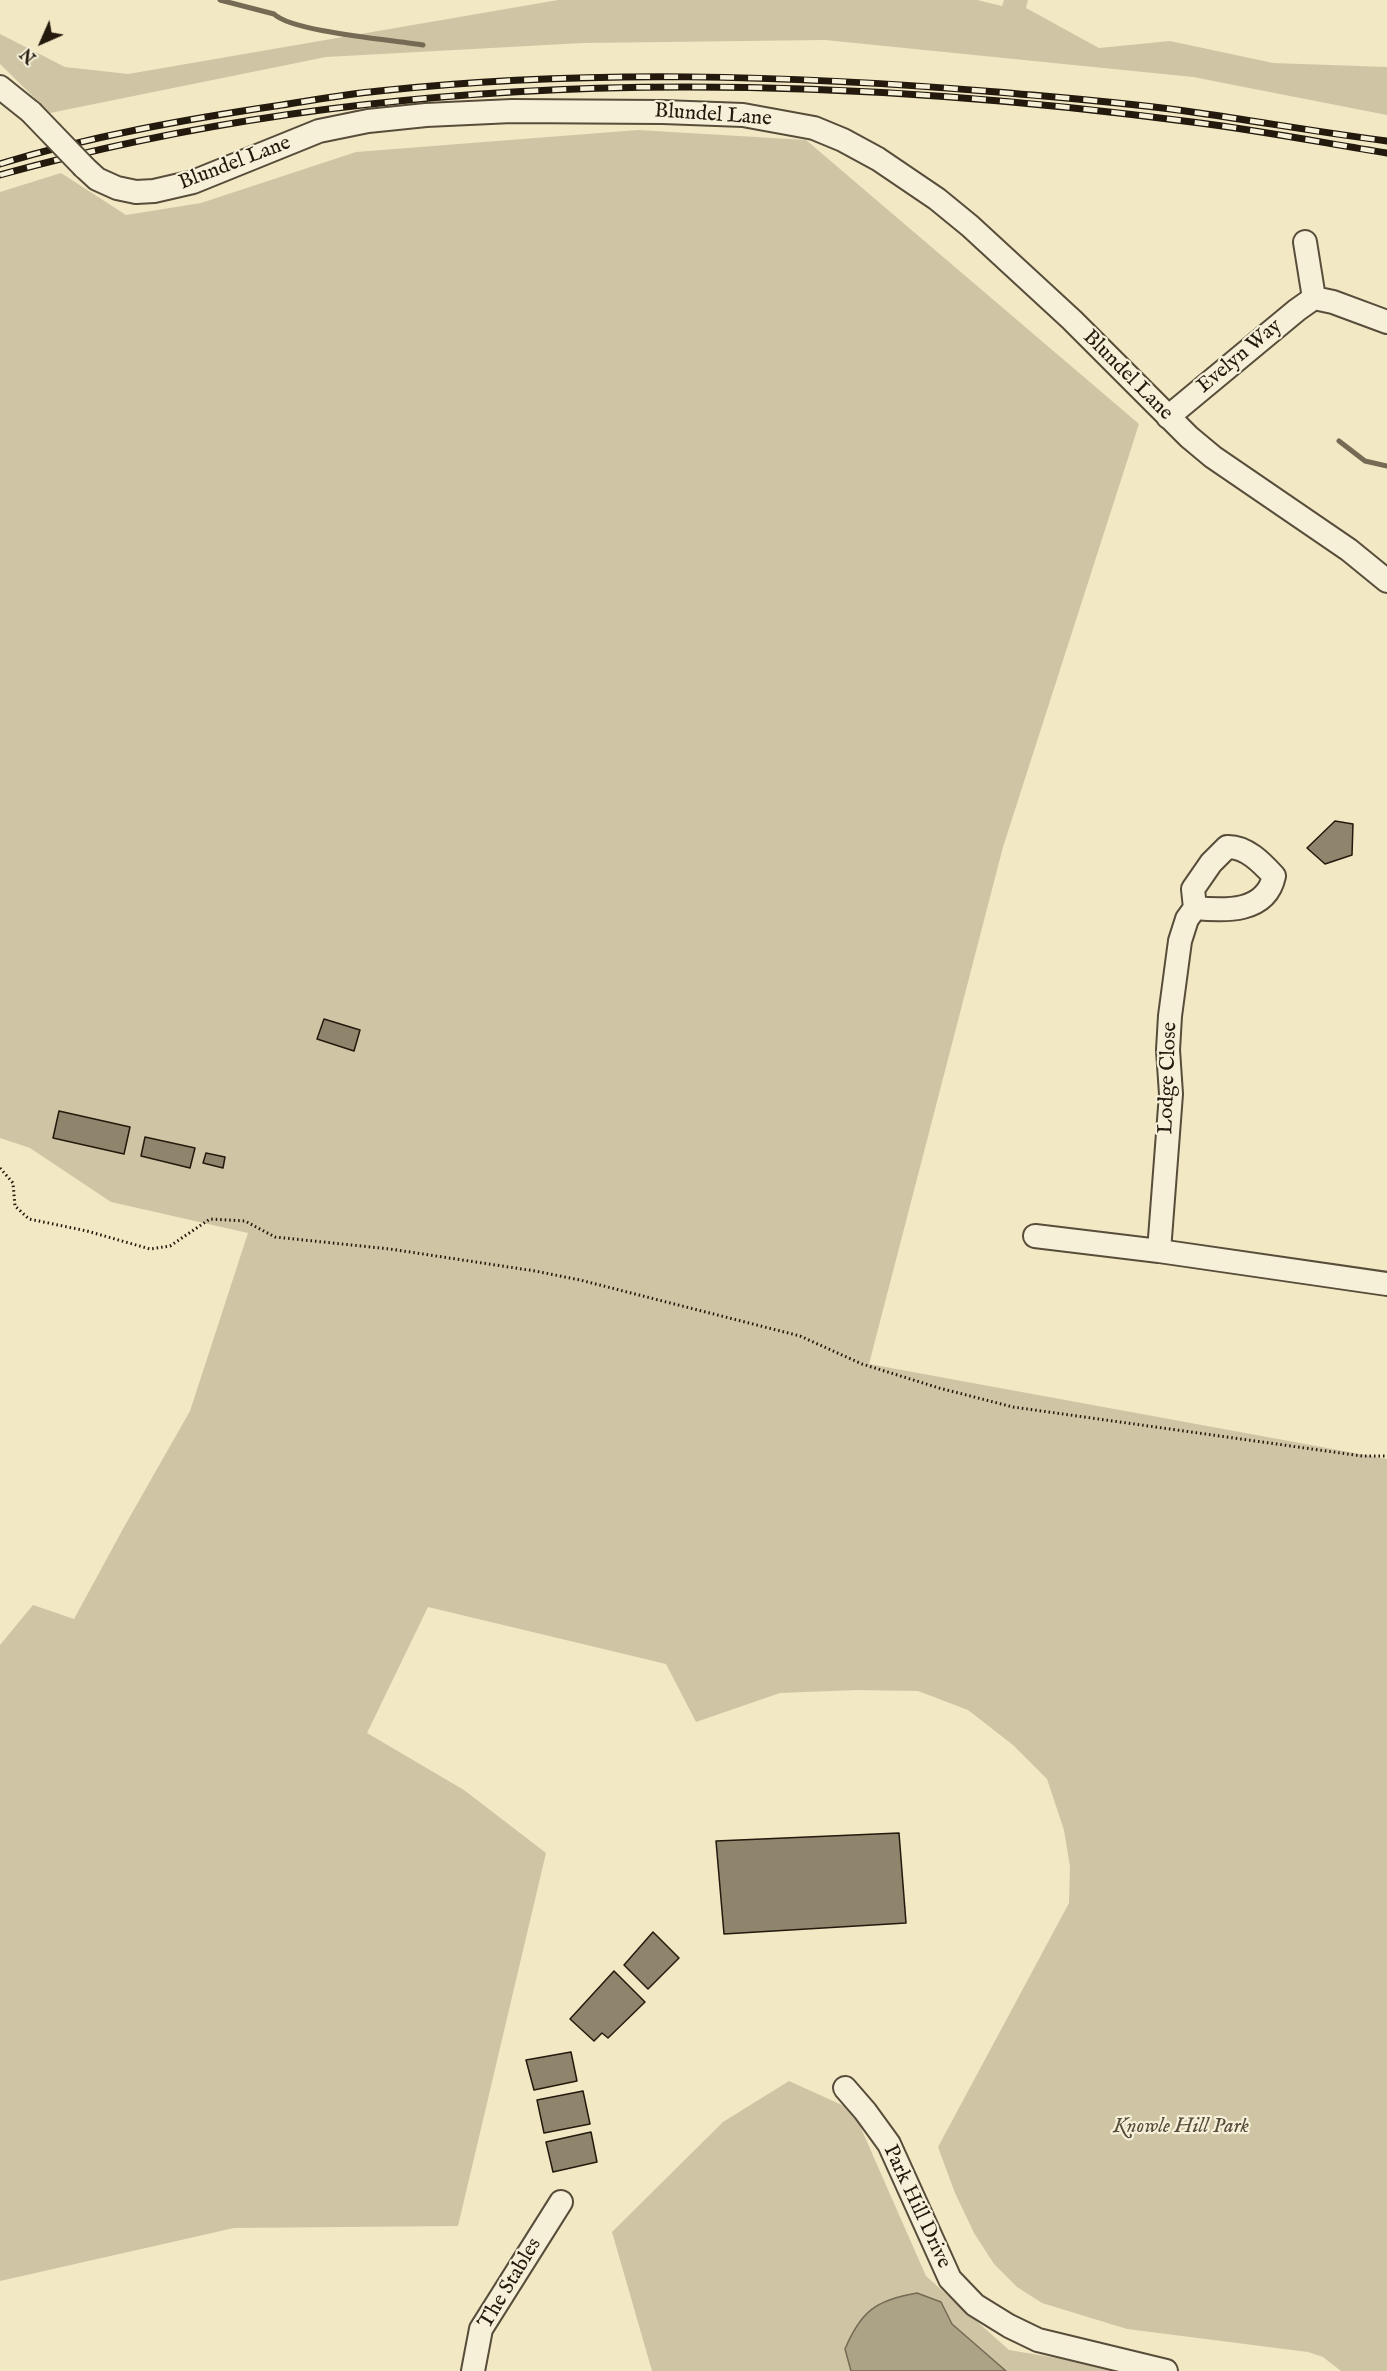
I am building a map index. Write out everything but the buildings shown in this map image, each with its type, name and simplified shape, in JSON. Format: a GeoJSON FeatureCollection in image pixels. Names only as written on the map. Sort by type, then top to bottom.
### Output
{"type":"FeatureCollection","features":[{"type":"Feature","properties":{"kind":"street","name":"Blundel Lane"},"geometry":{"type":"LineString","coordinates":[[0,87],[31,112],[97,179],[117,188],[136,192],[154,191],[193,182],[319,131],[368,121],[426,116],[592,110],[743,115],[814,128],[843,140],[907,176],[937,199],[970,226],[1072,320],[1168,417],[1213,457],[1349,550],[1387,581]]}},
{"type":"Feature","properties":{"kind":"street"},"geometry":{"type":"LineString","coordinates":[[1305,242],[1314,298],[1333,302],[1387,322]]}},
{"type":"Feature","properties":{"kind":"street","name":"Evelyn Way"},"geometry":{"type":"LineString","coordinates":[[1168,417],[1297,309],[1314,298]]}},
{"type":"Feature","properties":{"kind":"street","name":"Lodge Close"},"geometry":{"type":"LineString","coordinates":[[1159,1251],[1171,1094],[1167,1050],[1170,1016],[1180,941],[1187,919],[1195,908]]}},
{"type":"Feature","properties":{"kind":"street"},"geometry":{"type":"LineString","coordinates":[[1035,1236],[1159,1251],[1387,1284]]}},
{"type":"Feature","properties":{"kind":"street","name":"Park Hill Drive"},"geometry":{"type":"LineString","coordinates":[[845,2088],[889,2144],[950,2279],[975,2305],[1009,2326],[1038,2340],[1166,2371]]}},
{"type":"Feature","properties":{"kind":"street","name":"The Stables"},"geometry":{"type":"LineString","coordinates":[[473,2371],[481,2329],[561,2202]]}},
{"type":"Feature","properties":{"kind":"path"},"geometry":{"type":"LineString","coordinates":[[0,1168],[13,1183],[15,1206],[29,1219],[87,1231],[143,1248],[170,1246],[210,1219],[245,1221],[275,1237],[390,1250],[535,1271],[580,1280],[800,1336],[862,1364],[939,1388],[1013,1407],[1362,1456],[1387,1456]]}},
{"type":"Feature","properties":{"kind":"green space"},"geometry":{"type":"Polygon","coordinates":[[[558,0],[977,0],[1002,6],[1004,0],[1028,0],[1026,8],[1099,48],[1170,41],[1273,63],[1387,67],[1387,115],[1193,77],[825,40],[583,43],[326,57],[50,113],[0,64],[0,34],[65,67],[128,74],[558,0]]]}},
{"type":"Feature","properties":{"kind":"green space","name":"Knowle Hill Park"},"geometry":{"type":"Polygon","coordinates":[[[638,130],[806,140],[1139,424],[1003,847],[869,1364],[1387,1459],[1387,2371],[1341,2371],[1323,2357],[1308,2352],[1127,2329],[1042,2303],[1017,2287],[994,2264],[974,2233],[955,2193],[938,2147],[1069,1903],[1070,1867],[1064,1830],[1047,1779],[1013,1745],[968,1710],[918,1691],[857,1690],[780,1693],[696,1722],[666,1664],[428,1607],[367,1733],[464,1790],[546,1853],[458,2226],[234,2228],[0,2281],[0,1645],[33,1605],[74,1619],[190,1411],[248,1233],[111,1202],[30,1148],[0,1138],[0,192],[61,173],[126,215],[201,203],[356,152],[638,130]]]}},
{"type":"Feature","properties":{"kind":"green space"},"geometry":{"type":"Polygon","coordinates":[[[789,2081],[853,2110],[926,2276],[1009,2350],[1135,2371],[652,2371],[612,2232],[723,2122],[789,2081]]]}},
{"type":"Feature","properties":{"kind":"shaded area"},"geometry":{"type":"Polygon","coordinates":[[[917,2293],[941,2302],[952,2324],[1006,2371],[851,2371],[845,2349],[864,2316],[891,2299],[917,2293]]]}},
{"type":"Feature","properties":{"kind":"waterway"},"geometry":{"type":"LineString","coordinates":[[220,0],[274,14],[301,26],[423,45]]}},
{"type":"Feature","properties":{"kind":"waterway"},"geometry":{"type":"LineString","coordinates":[[1339,441],[1365,461],[1387,466]]}},
{"type":"Feature","properties":{"kind":"railway"},"geometry":{"type":"LineString","coordinates":[[0,164],[140,129],[343,95],[456,84],[611,77],[765,78],[997,92],[1174,109],[1387,141]]}},
{"type":"Feature","properties":{"kind":"railway"},"geometry":{"type":"LineString","coordinates":[[0,175],[147,139],[296,113],[446,97],[597,88],[748,87],[899,93],[1050,106],[1223,126],[1387,153]]}}]}
